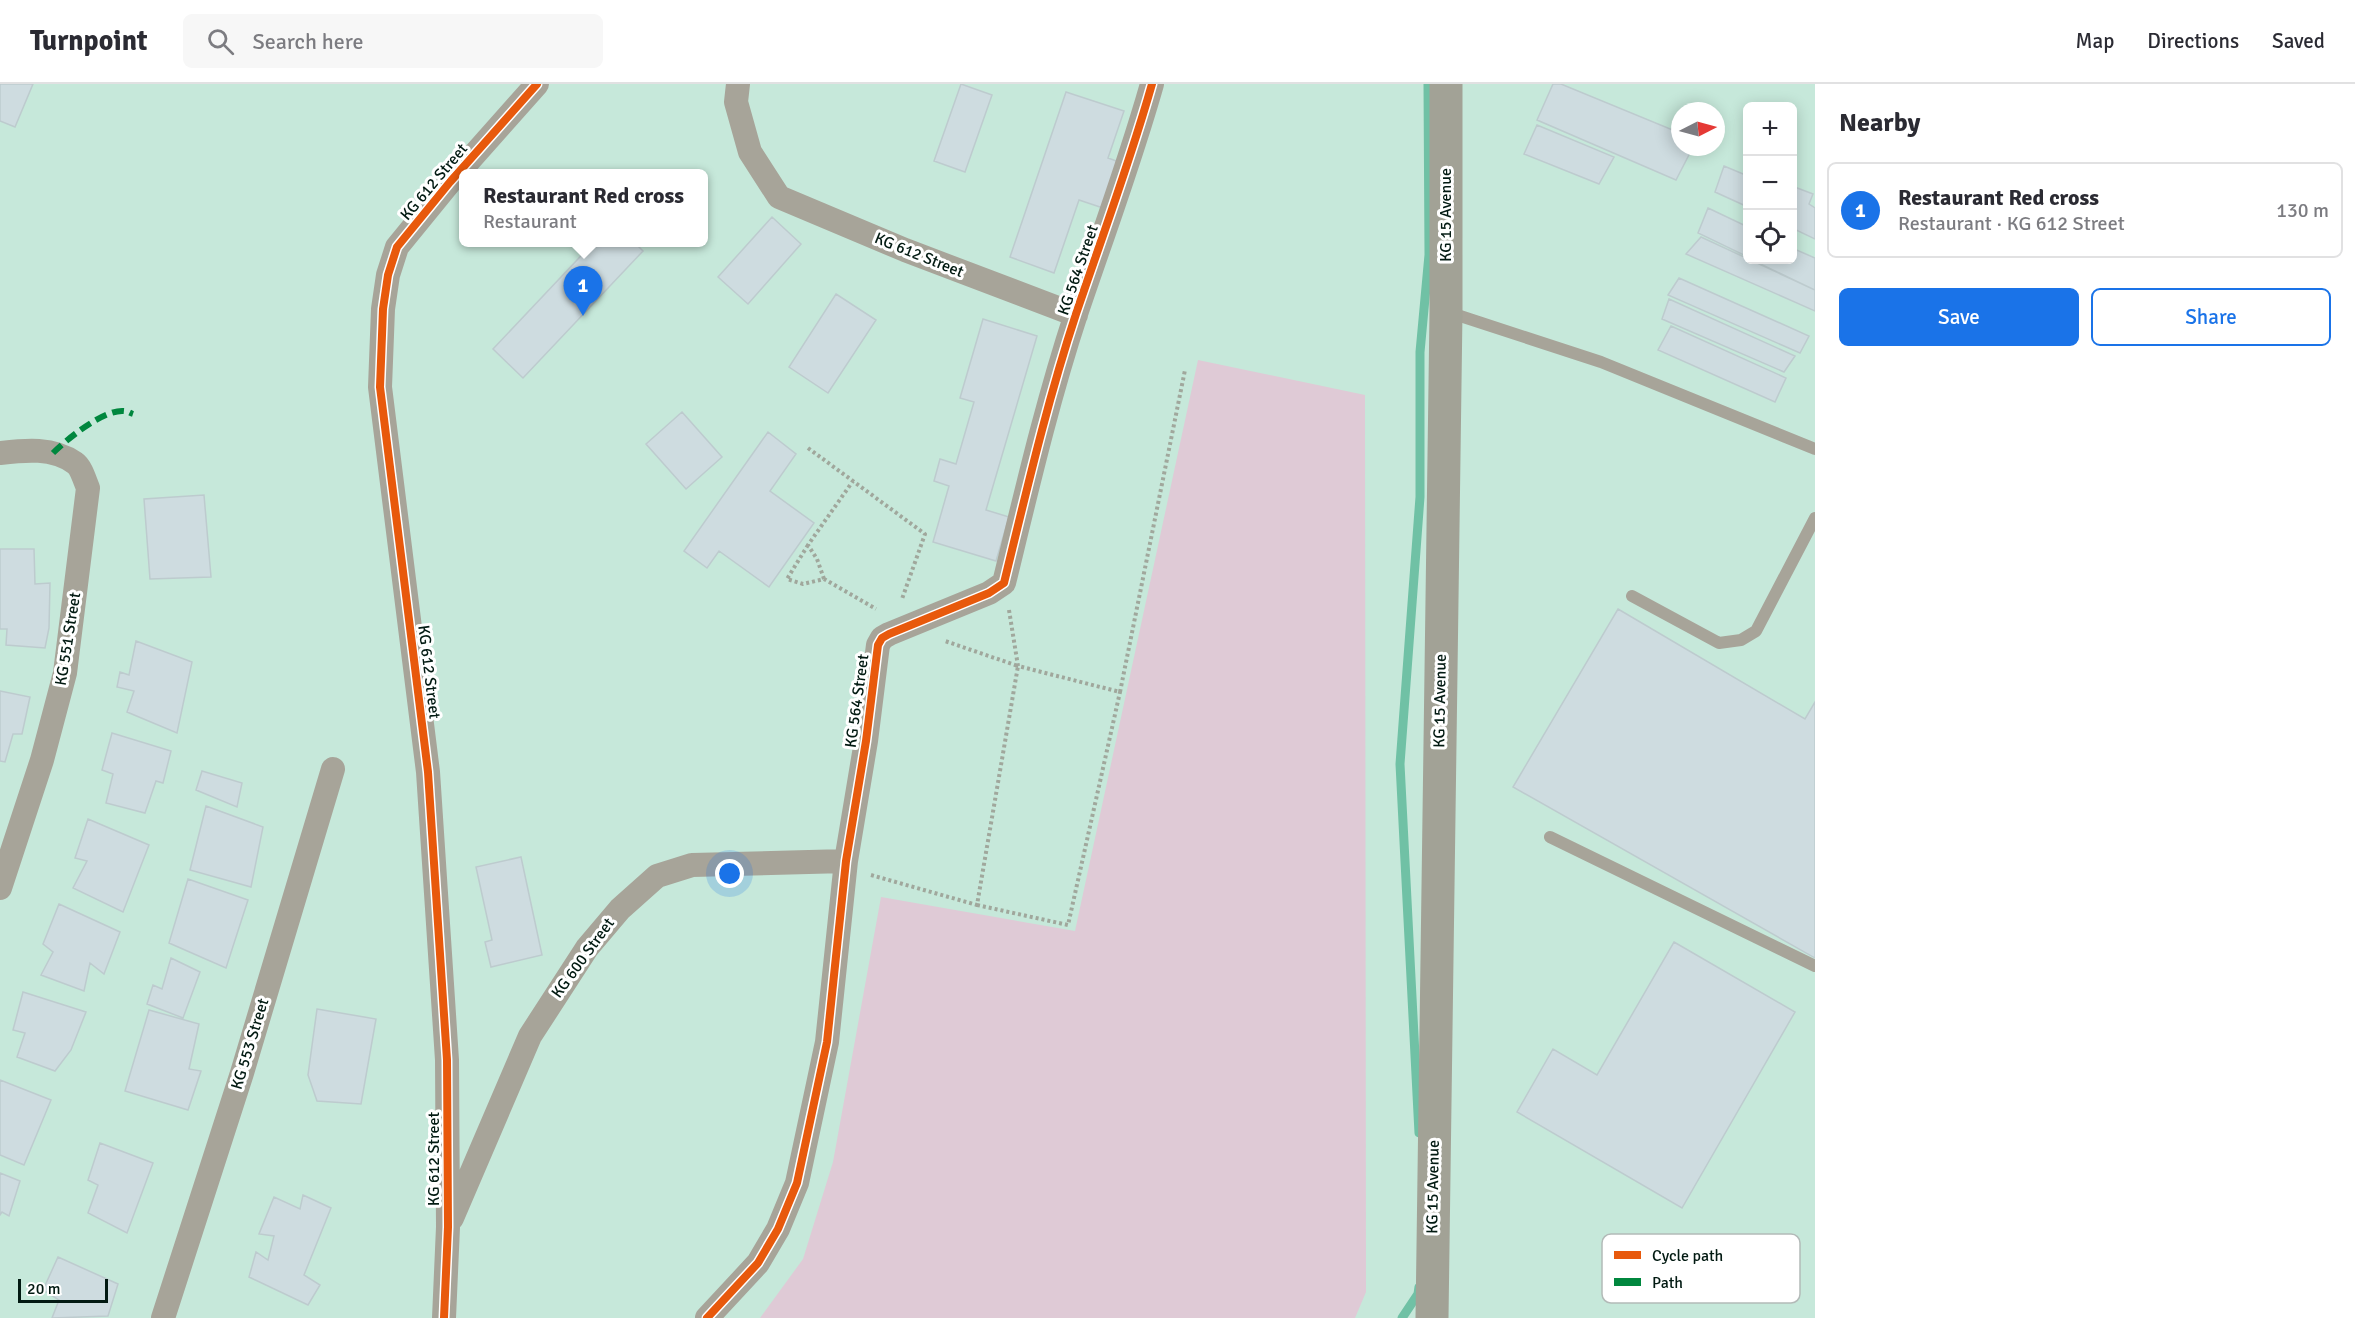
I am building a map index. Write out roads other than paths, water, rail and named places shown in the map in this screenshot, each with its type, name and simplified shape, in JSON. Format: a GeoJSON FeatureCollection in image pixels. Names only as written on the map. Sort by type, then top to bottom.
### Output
{"type":"FeatureCollection","features":[{"type":"Feature","properties":{"kind":"main road","name":"KG 15 Avenue"},"geometry":{"type":"LineString","coordinates":[[1432,1318],[1446,312],[1446,84]]}},
{"type":"Feature","properties":{"kind":"street","name":"KG 612 Street"},"geometry":{"type":"LineString","coordinates":[[462,169],[537,84]]}},
{"type":"Feature","properties":{"kind":"street","name":"KG 612 Street"},"geometry":{"type":"LineString","coordinates":[[738,84],[736,102],[750,152],[779,197],[904,250],[1076,315]]}},
{"type":"Feature","properties":{"kind":"street","name":"KG 564 Street"},"geometry":{"type":"LineString","coordinates":[[707,1318],[758,1263],[778,1229],[797,1183],[827,1042],[845,865],[866,741],[878,645],[882,638],[902,623],[989,593],[1004,583],[1042,430],[1076,315],[1152,84]]}},
{"type":"Feature","properties":{"kind":"street","name":"KG 612 Street"},"geometry":{"type":"LineString","coordinates":[[444,1318],[448,1227],[447,1060],[428,772],[380,387],[383,309],[388,275],[397,248],[459,172]]}},
{"type":"Feature","properties":{"kind":"street","name":"KG 551 Street"},"geometry":{"type":"LineString","coordinates":[[0,453],[30,450],[53,453],[76,464],[88,488],[64,673],[42,760],[0,888]]}},
{"type":"Feature","properties":{"kind":"street","name":"KG 553 Street"},"geometry":{"type":"LineString","coordinates":[[163,1318],[242,1073],[333,769]]}},
{"type":"Feature","properties":{"kind":"street","name":"KG 600 Street"},"geometry":{"type":"LineString","coordinates":[[448,1227],[530,1036],[587,948],[620,909],[657,876],[692,865],[845,865]]}},
{"type":"Feature","properties":{"kind":"lane"},"geometry":{"type":"LineString","coordinates":[[1446,312],[1601,362],[1815,449]]}},
{"type":"Feature","properties":{"kind":"lane"},"geometry":{"type":"LineString","coordinates":[[1632,596],[1719,643],[1741,640],[1756,631],[1815,518]]}},
{"type":"Feature","properties":{"kind":"lane"},"geometry":{"type":"LineString","coordinates":[[1550,837],[1815,966]]}},
{"type":"Feature","properties":{"kind":"waterway"},"geometry":{"type":"LineString","coordinates":[[1419,1133],[1400,764],[1420,497],[1420,352],[1429,255],[1428,84]]}},
{"type":"Feature","properties":{"kind":"waterway"},"geometry":{"type":"LineString","coordinates":[[1402,1318],[1418,1294],[1419,1287]]}},
{"type":"Feature","properties":{"kind":"place","name":"Restaurant Red cross"},"geometry":{"type":"Point","coordinates":[583,316]}}]}
